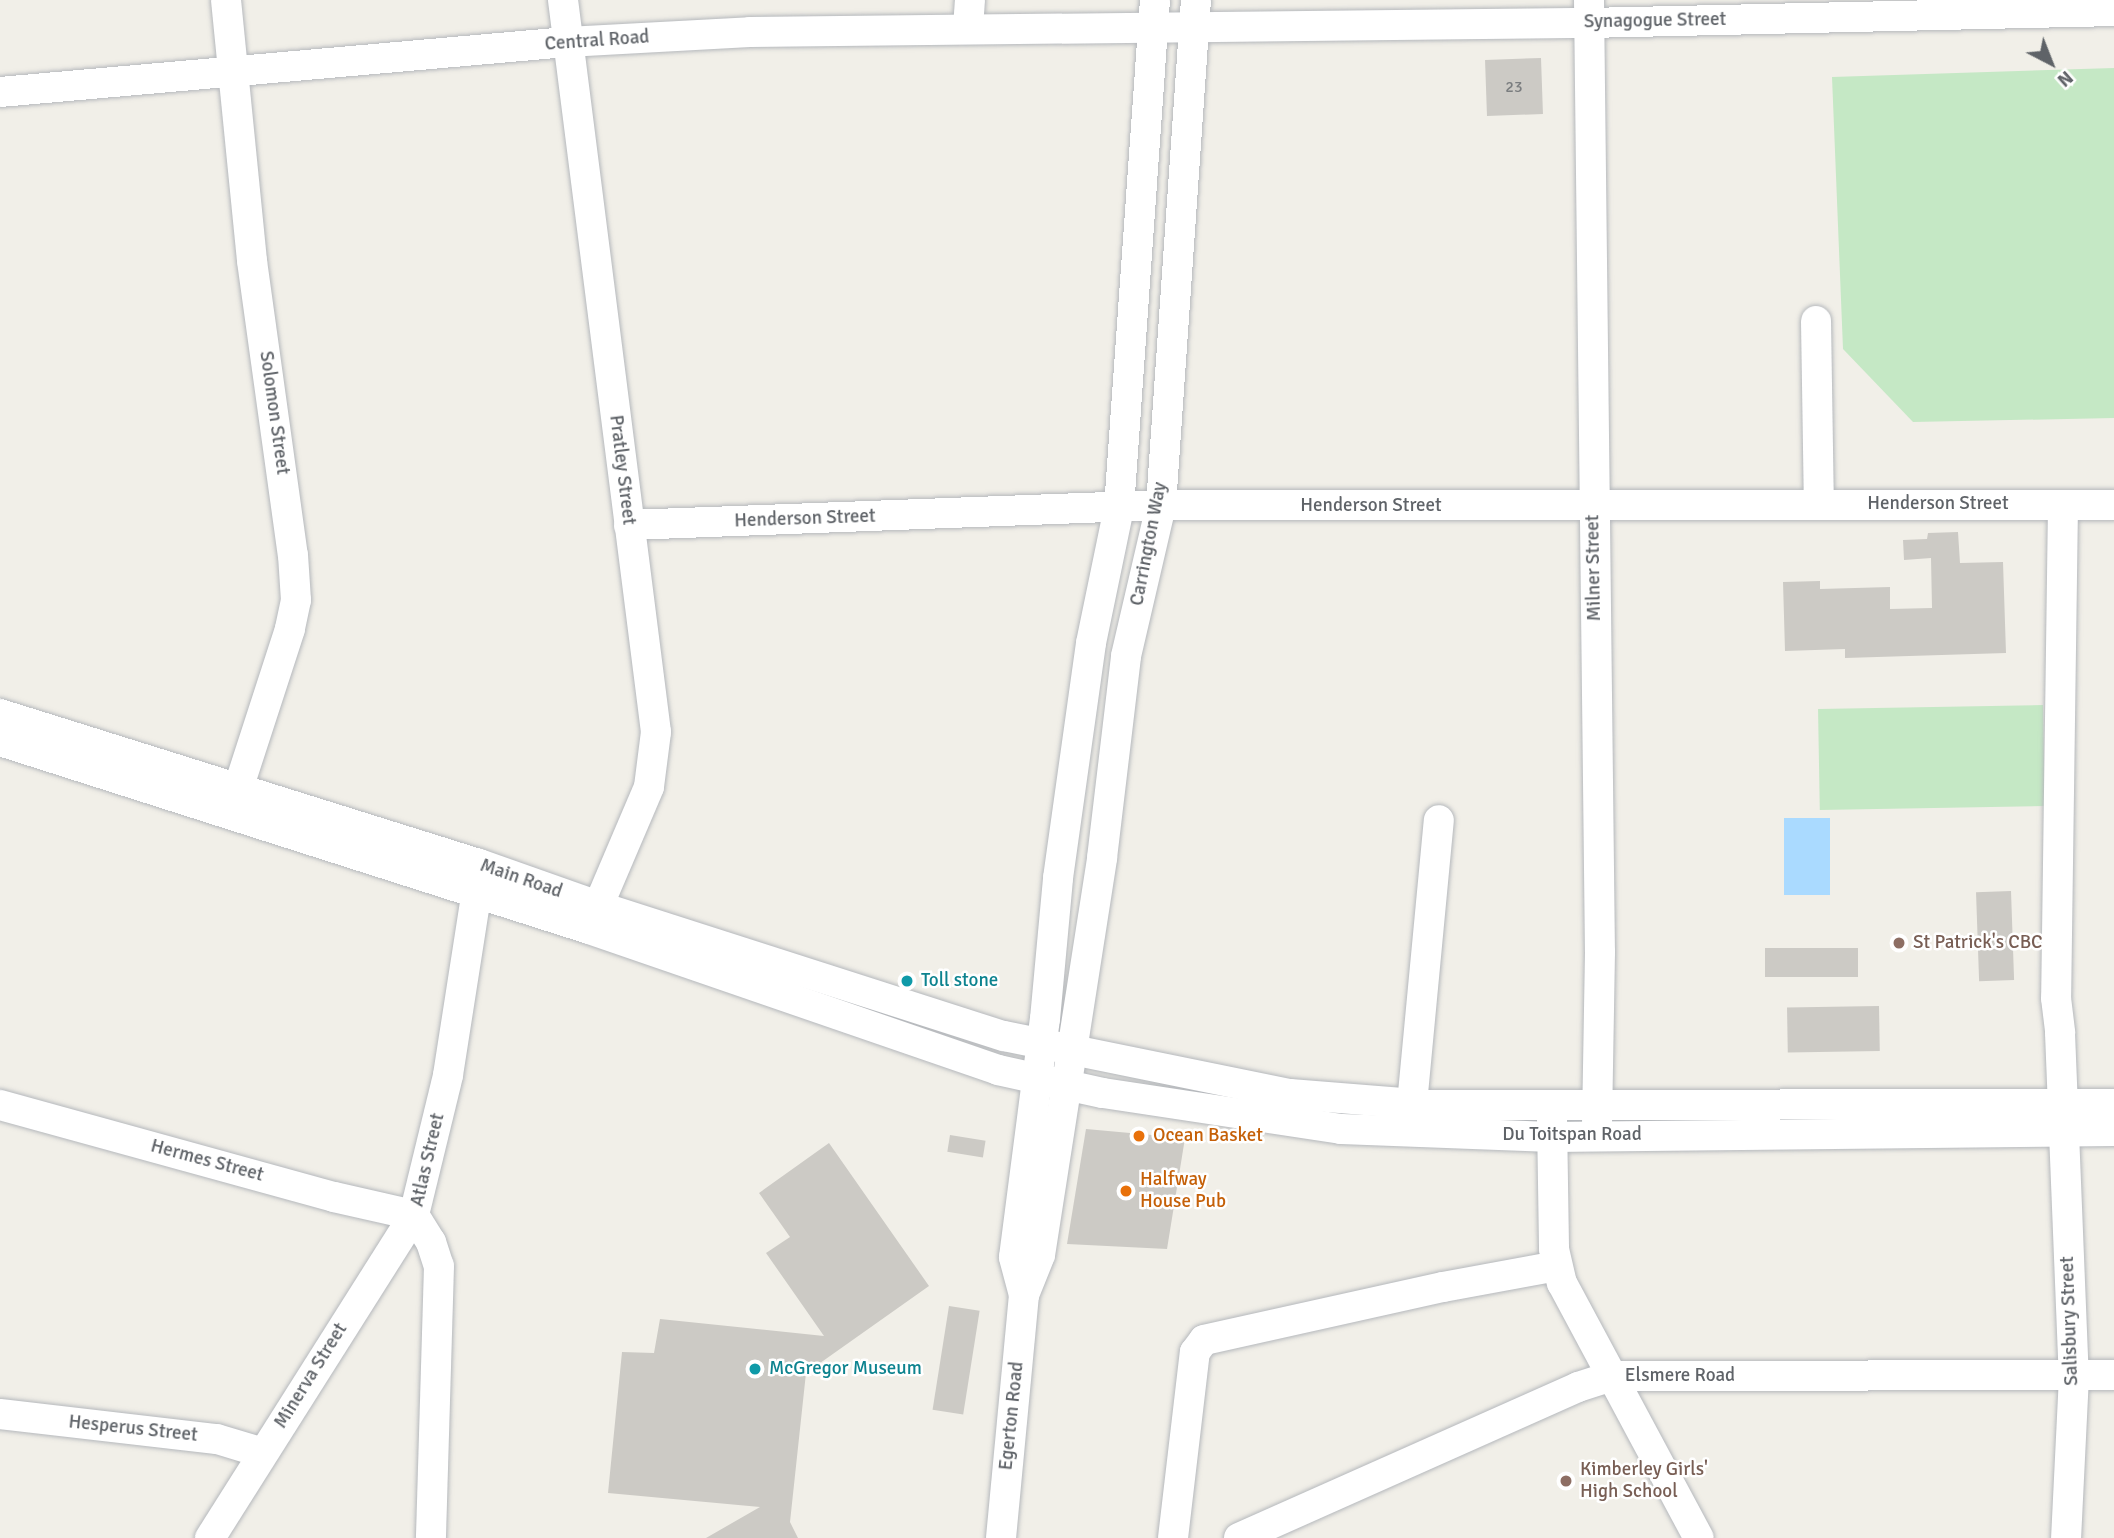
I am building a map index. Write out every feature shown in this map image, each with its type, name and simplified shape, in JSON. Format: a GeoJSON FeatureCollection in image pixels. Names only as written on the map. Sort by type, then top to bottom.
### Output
{"type":"FeatureCollection","features":[{"type":"Feature","properties":{"kind":"street","name":"Solomon Street"},"geometry":{"type":"LineString","coordinates":[[226,0],[252,261],[293,555],[296,600],[290,629],[233,803]]}},
{"type":"Feature","properties":{"kind":"street","name":"Pratley Street"},"geometry":{"type":"LineString","coordinates":[[563,0],[656,732],[649,787],[593,918]]}},
{"type":"Feature","properties":{"kind":"street","name":"Milner Street"},"geometry":{"type":"LineString","coordinates":[[1588,11],[1600,952],[1596,1106],[1598,1136]]}},
{"type":"Feature","properties":{"kind":"street","name":"Synagogue Street"},"geometry":{"type":"LineString","coordinates":[[1196,14],[2114,11]]}},
{"type":"Feature","properties":{"kind":"street","name":"Central Road"},"geometry":{"type":"LineString","coordinates":[[0,92],[567,42],[750,32],[969,14],[1196,14]]}},
{"type":"Feature","properties":{"kind":"street","name":"Carrington Way"},"geometry":{"type":"LineString","coordinates":[[1035,1077],[1058,878],[1090,643],[1119,508],[1154,14]]}},
{"type":"Feature","properties":{"kind":"street","name":"Carrington Way"},"geometry":{"type":"LineString","coordinates":[[1066,1084],[1102,858],[1126,656],[1161,505],[1196,14]]}},
{"type":"Feature","properties":{"kind":"street"},"geometry":{"type":"LineString","coordinates":[[1816,321],[1819,504]]}},
{"type":"Feature","properties":{"kind":"street","name":"Henderson Street"},"geometry":{"type":"LineString","coordinates":[[629,525],[1161,505],[2114,505]]}},
{"type":"Feature","properties":{"kind":"street","name":"Salisbury Street"},"geometry":{"type":"LineString","coordinates":[[2063,505],[2056,998],[2060,1033],[2074,1376],[2066,1538]]}},
{"type":"Feature","properties":{"kind":"street","name":"Main Road"},"geometry":{"type":"LineString","coordinates":[[0,714],[478,894],[593,918],[1040,1045]]}},
{"type":"Feature","properties":{"kind":"street","name":"Main Road"},"geometry":{"type":"LineString","coordinates":[[0,741],[233,803],[479,864],[593,918],[998,1070],[1035,1077]]}},
{"type":"Feature","properties":{"kind":"street"},"geometry":{"type":"LineString","coordinates":[[1413,1118],[1439,820]]}},
{"type":"Feature","properties":{"kind":"street","name":"Atlas Street"},"geometry":{"type":"LineString","coordinates":[[431,1538],[439,1266],[431,1242],[414,1215],[448,1075],[478,894],[479,864]]}},
{"type":"Feature","properties":{"kind":"street","name":"Du Toitspan Road"},"geometry":{"type":"LineString","coordinates":[[1040,1045],[1413,1118],[1552,1137],[2062,1118],[2114,1104]]}},
{"type":"Feature","properties":{"kind":"street","name":"Du Toitspan Road"},"geometry":{"type":"LineString","coordinates":[[1035,1077],[1103,1093],[1341,1129],[1413,1118],[1552,1105],[2062,1118],[2114,1131]]}},
{"type":"Feature","properties":{"kind":"street","name":"Egerton Road"},"geometry":{"type":"LineString","coordinates":[[1024,1295],[1014,1257],[1035,1077]]}},
{"type":"Feature","properties":{"kind":"street","name":"Egerton Road"},"geometry":{"type":"LineString","coordinates":[[1001,1538],[1024,1295],[1040,1255],[1066,1084]]}},
{"type":"Feature","properties":{"kind":"street","name":"Hermes Street"},"geometry":{"type":"LineString","coordinates":[[0,1105],[334,1197],[414,1215]]}},
{"type":"Feature","properties":{"kind":"street"},"geometry":{"type":"LineString","coordinates":[[1552,1105],[1554,1249],[1567,1296],[1699,1538]]}},
{"type":"Feature","properties":{"kind":"street","name":"Minerva Street"},"geometry":{"type":"LineString","coordinates":[[210,1538],[414,1215]]}},
{"type":"Feature","properties":{"kind":"street"},"geometry":{"type":"LineString","coordinates":[[1173,1538],[1172,1524],[1195,1352],[1204,1340],[1443,1287],[1558,1266]]}},
{"type":"Feature","properties":{"kind":"street","name":"Elsmere Road"},"geometry":{"type":"LineString","coordinates":[[1239,1538],[1556,1397],[1611,1376],[2114,1375]]}},
{"type":"Feature","properties":{"kind":"street","name":"Hesperus Street"},"geometry":{"type":"LineString","coordinates":[[0,1414],[217,1439],[263,1453]]}},
{"type":"Feature","properties":{"kind":"green space"},"geometry":{"type":"Polygon","coordinates":[[[2114,68],[2114,418],[1913,422],[1843,349],[1832,77],[2114,68]]]}},
{"type":"Feature","properties":{"kind":"green space"},"geometry":{"type":"Polygon","coordinates":[[[2043,705],[2045,806],[1820,810],[1818,709],[2043,705]]]}},
{"type":"Feature","properties":{"kind":"water"},"geometry":{"type":"Polygon","coordinates":[[[1784,818],[1830,818],[1830,895],[1784,895],[1784,818]]]}},
{"type":"Feature","properties":{"kind":"building"},"geometry":{"type":"Polygon","coordinates":[[[1541,58],[1543,114],[1487,116],[1485,60],[1541,58]]]}},
{"type":"Feature","properties":{"kind":"building"},"geometry":{"type":"Polygon","coordinates":[[[1958,532],[1960,563],[2003,562],[2006,653],[1845,658],[1845,649],[1785,651],[1783,582],[1820,581],[1820,589],[1890,587],[1890,609],[1932,608],[1931,558],[1904,560],[1903,540],[1927,539],[1928,533],[1958,532]]]}},
{"type":"Feature","properties":{"kind":"building"},"geometry":{"type":"Polygon","coordinates":[[[2011,891],[2014,980],[1979,981],[1976,892],[2011,891]]]}},
{"type":"Feature","properties":{"kind":"building"},"geometry":{"type":"Polygon","coordinates":[[[1765,948],[1858,948],[1858,977],[1765,977],[1765,948]]]}},
{"type":"Feature","properties":{"kind":"building"},"geometry":{"type":"Polygon","coordinates":[[[1879,1006],[1880,1051],[1788,1053],[1787,1008],[1879,1006]]]}},
{"type":"Feature","properties":{"kind":"building","name":"Halfway House Pub"},"geometry":{"type":"Polygon","coordinates":[[[1086,1129],[1185,1138],[1167,1249],[1067,1244],[1086,1129]]]}},
{"type":"Feature","properties":{"kind":"building"},"geometry":{"type":"Polygon","coordinates":[[[950,1135],[986,1141],[983,1157],[947,1152],[950,1135]]]}},
{"type":"Feature","properties":{"kind":"building"},"geometry":{"type":"Polygon","coordinates":[[[829,1143],[929,1286],[806,1373],[790,1522],[798,1538],[706,1538],[760,1507],[608,1493],[622,1352],[654,1353],[660,1319],[824,1336],[766,1253],[790,1237],[759,1193],[829,1143]]]}},
{"type":"Feature","properties":{"kind":"building"},"geometry":{"type":"Polygon","coordinates":[[[949,1306],[980,1311],[963,1415],[933,1410],[949,1306]]]}},
{"type":"Feature","properties":{"kind":"place","name":"St Patrick's CBC"},"geometry":{"type":"Point","coordinates":[1899,943]}},
{"type":"Feature","properties":{"kind":"place","name":"Toll stone"},"geometry":{"type":"Point","coordinates":[907,981]}},
{"type":"Feature","properties":{"kind":"place","name":"Ocean Basket"},"geometry":{"type":"Point","coordinates":[1139,1136]}},
{"type":"Feature","properties":{"kind":"place","name":"Halfway House Pub"},"geometry":{"type":"Point","coordinates":[1126,1191]}},
{"type":"Feature","properties":{"kind":"place","name":"McGregor Museum"},"geometry":{"type":"Point","coordinates":[755,1369]}},
{"type":"Feature","properties":{"kind":"place","name":"Kimberley Girls' High School"},"geometry":{"type":"Point","coordinates":[1566,1481]}}]}
